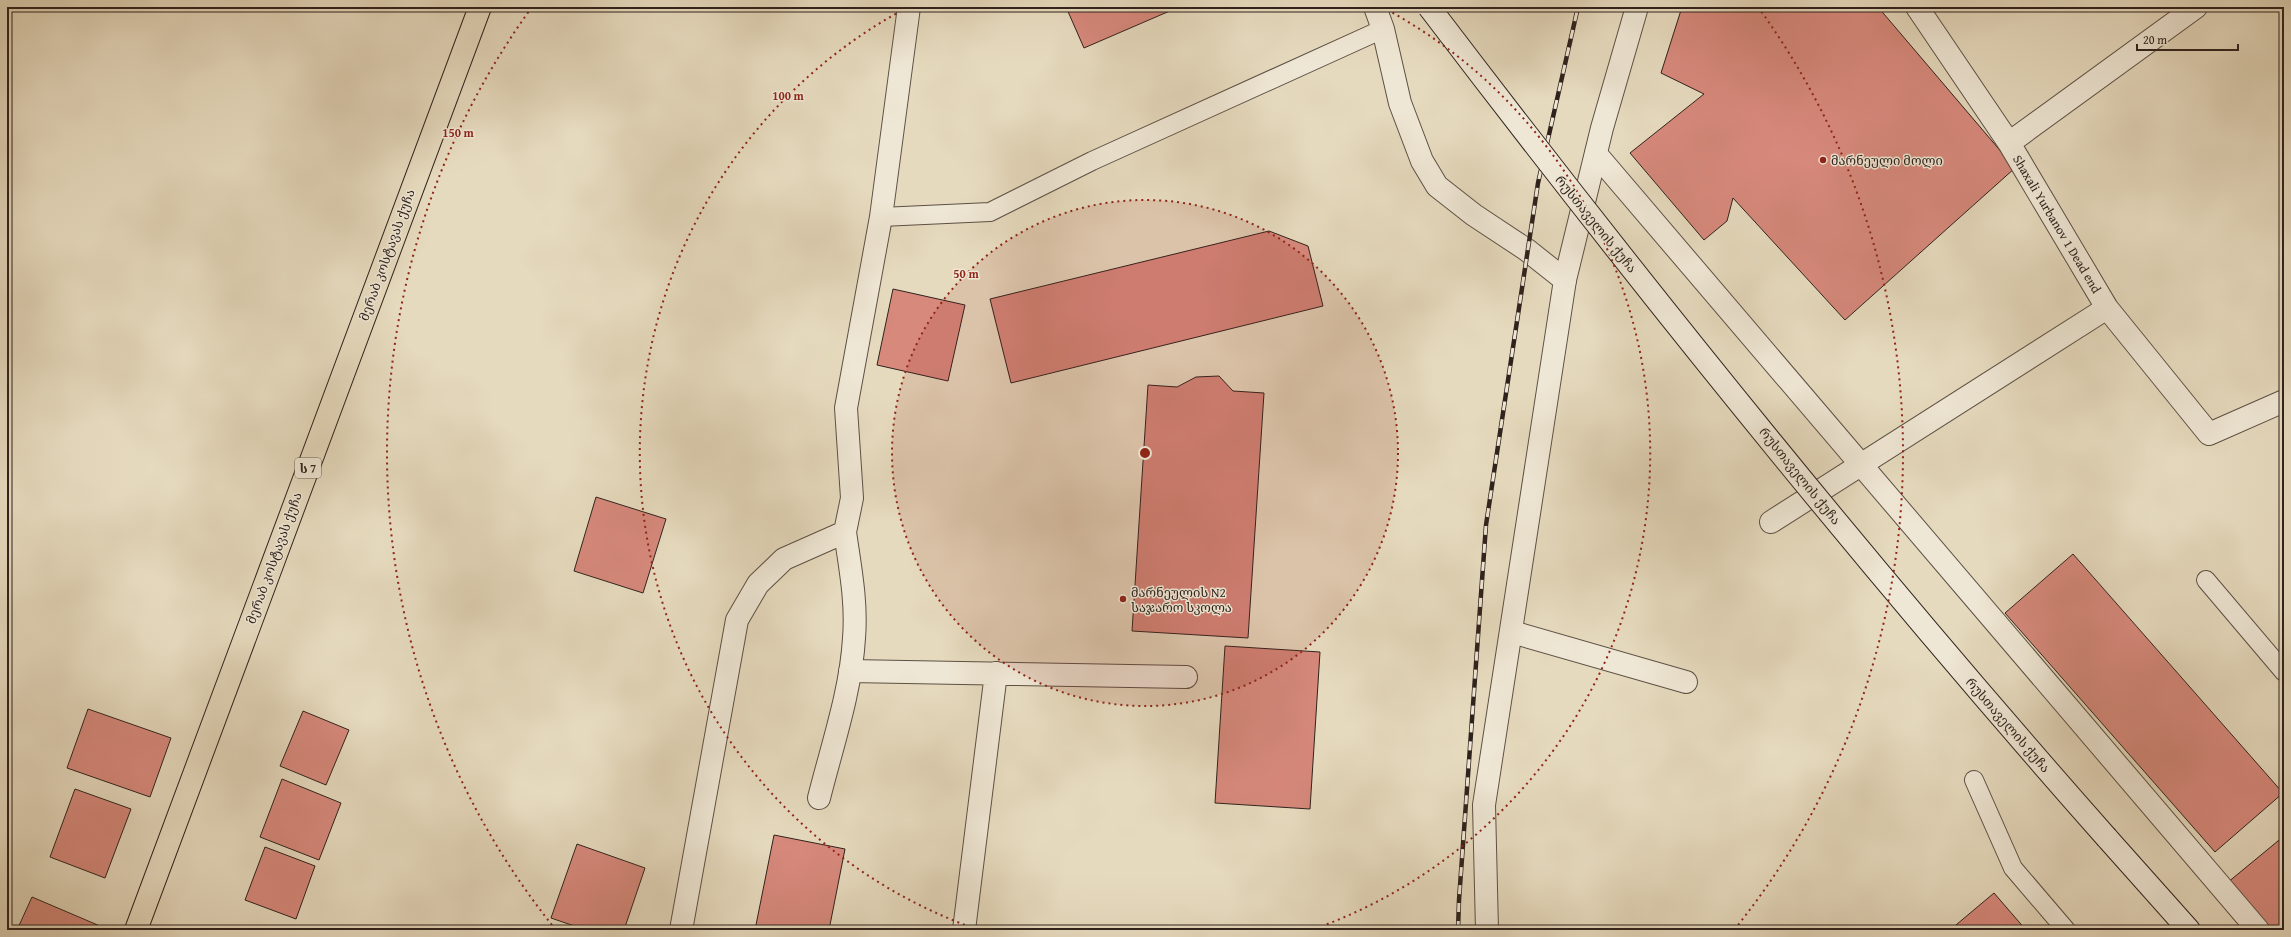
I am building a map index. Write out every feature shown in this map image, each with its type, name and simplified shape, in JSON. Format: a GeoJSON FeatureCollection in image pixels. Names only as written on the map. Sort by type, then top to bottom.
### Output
{"type":"FeatureCollection","features":[{"type":"Feature","properties":{"kind":"highway","name":"მერაბ კოსტავას ქუჩა"},"geometry":{"type":"LineString","coordinates":[[136,930],[480,7]]}},
{"type":"Feature","properties":{"kind":"street"},"geometry":{"type":"LineString","coordinates":[[819,798],[850,671],[854,637],[854,589],[844,532],[852,498],[846,408],[881,217],[909,7]]}},
{"type":"Feature","properties":{"kind":"street"},"geometry":{"type":"LineString","coordinates":[[1375,7],[1383,29],[1400,103],[1422,162],[1437,186],[1474,215],[1528,250],[1565,280]]}},
{"type":"Feature","properties":{"kind":"street","name":"რუსთაველის ქუჩა"},"geometry":{"type":"LineString","coordinates":[[1429,7],[1568,190],[1830,513],[1980,694],[2189,930]]}},
{"type":"Feature","properties":{"kind":"street"},"geometry":{"type":"LineString","coordinates":[[1487,930],[1484,806],[1565,280],[1596,154],[1637,7]]}},
{"type":"Feature","properties":{"kind":"street","name":"Shaxali Yurbanov 1 Dead end"},"geometry":{"type":"LineString","coordinates":[[1917,7],[2009,143],[2107,308],[2209,434],[2284,401]]}},
{"type":"Feature","properties":{"kind":"street"},"geometry":{"type":"LineString","coordinates":[[2009,143],[2196,7]]}},
{"type":"Feature","properties":{"kind":"street"},"geometry":{"type":"LineString","coordinates":[[1596,154],[2258,930]]}},
{"type":"Feature","properties":{"kind":"street"},"geometry":{"type":"LineString","coordinates":[[1771,522],[2107,308]]}},
{"type":"Feature","properties":{"kind":"street"},"geometry":{"type":"LineString","coordinates":[[681,930],[737,620],[758,584],[784,559],[844,532]]}},
{"type":"Feature","properties":{"kind":"street"},"geometry":{"type":"LineString","coordinates":[[1512,632],[1686,682]]}},
{"type":"Feature","properties":{"kind":"street"},"geometry":{"type":"LineString","coordinates":[[850,671],[1186,677]]}},
{"type":"Feature","properties":{"kind":"street"},"geometry":{"type":"LineString","coordinates":[[964,930],[996,673]]}},
{"type":"Feature","properties":{"kind":"lane"},"geometry":{"type":"LineString","coordinates":[[881,217],[990,212],[1092,161],[1383,29]]}},
{"type":"Feature","properties":{"kind":"lane"},"geometry":{"type":"LineString","coordinates":[[2206,580],[2284,672]]}},
{"type":"Feature","properties":{"kind":"lane"},"geometry":{"type":"LineString","coordinates":[[1974,780],[2013,868],[2066,930]]}},
{"type":"Feature","properties":{"kind":"building"},"geometry":{"type":"Polygon","coordinates":[[[1066,7],[1179,7],[1084,48],[1066,7]]]}},
{"type":"Feature","properties":{"kind":"building","name":"მარნეული მოლი"},"geometry":{"type":"Polygon","coordinates":[[[1682,7],[1878,7],[2015,168],[1845,320],[1733,198],[1727,221],[1704,240],[1630,153],[1704,94],[1661,73],[1682,7]]]}},
{"type":"Feature","properties":{"kind":"building"},"geometry":{"type":"Polygon","coordinates":[[[1269,231],[1308,246],[1323,306],[1011,383],[990,299],[1269,231]]]}},
{"type":"Feature","properties":{"kind":"building"},"geometry":{"type":"Polygon","coordinates":[[[893,289],[965,305],[948,381],[877,365],[893,289]]]}},
{"type":"Feature","properties":{"kind":"building"},"geometry":{"type":"Polygon","coordinates":[[[1219,376],[1233,391],[1264,393],[1248,638],[1132,631],[1148,385],[1177,387],[1196,377],[1219,376]]]}},
{"type":"Feature","properties":{"kind":"building"},"geometry":{"type":"Polygon","coordinates":[[[596,497],[666,519],[643,593],[574,571],[596,497]]]}},
{"type":"Feature","properties":{"kind":"building"},"geometry":{"type":"Polygon","coordinates":[[[2073,554],[2283,793],[2215,852],[2005,613],[2073,554]]]}},
{"type":"Feature","properties":{"kind":"building"},"geometry":{"type":"Polygon","coordinates":[[[1225,646],[1320,652],[1310,809],[1215,803],[1225,646]]]}},
{"type":"Feature","properties":{"kind":"building"},"geometry":{"type":"Polygon","coordinates":[[[88,709],[171,738],[150,797],[67,768],[88,709]]]}},
{"type":"Feature","properties":{"kind":"building"},"geometry":{"type":"Polygon","coordinates":[[[303,711],[349,730],[326,785],[280,766],[303,711]]]}},
{"type":"Feature","properties":{"kind":"building"},"geometry":{"type":"Polygon","coordinates":[[[282,779],[341,803],[319,860],[260,837],[282,779]]]}},
{"type":"Feature","properties":{"kind":"building"},"geometry":{"type":"Polygon","coordinates":[[[75,789],[131,809],[105,878],[50,857],[75,789]]]}},
{"type":"Feature","properties":{"kind":"building"},"geometry":{"type":"Polygon","coordinates":[[[774,835],[845,849],[829,930],[755,930],[774,835]]]}},
{"type":"Feature","properties":{"kind":"building"},"geometry":{"type":"Polygon","coordinates":[[[2284,836],[2284,930],[2266,930],[2227,883],[2284,836]]]}},
{"type":"Feature","properties":{"kind":"building"},"geometry":{"type":"Polygon","coordinates":[[[577,844],[645,868],[624,930],[586,930],[551,918],[577,844]]]}},
{"type":"Feature","properties":{"kind":"building"},"geometry":{"type":"Polygon","coordinates":[[[265,847],[315,866],[296,919],[245,900],[265,847]]]}},
{"type":"Feature","properties":{"kind":"building"},"geometry":{"type":"Polygon","coordinates":[[[1994,893],[2026,930],[1950,930],[1994,893]]]}},
{"type":"Feature","properties":{"kind":"building"},"geometry":{"type":"Polygon","coordinates":[[[32,897],[107,929],[17,930],[32,897]]]}},
{"type":"Feature","properties":{"kind":"railway"},"geometry":{"type":"LineString","coordinates":[[1458,930],[1486,525],[1538,183],[1578,7]]}},
{"type":"Feature","properties":{"kind":"place","name":"მარნეული მოლი"},"geometry":{"type":"Point","coordinates":[1823,160]}},
{"type":"Feature","properties":{"kind":"place","name":"მარნეულის N2 საჯარო სკოლა"},"geometry":{"type":"Point","coordinates":[1123,599]}}]}
